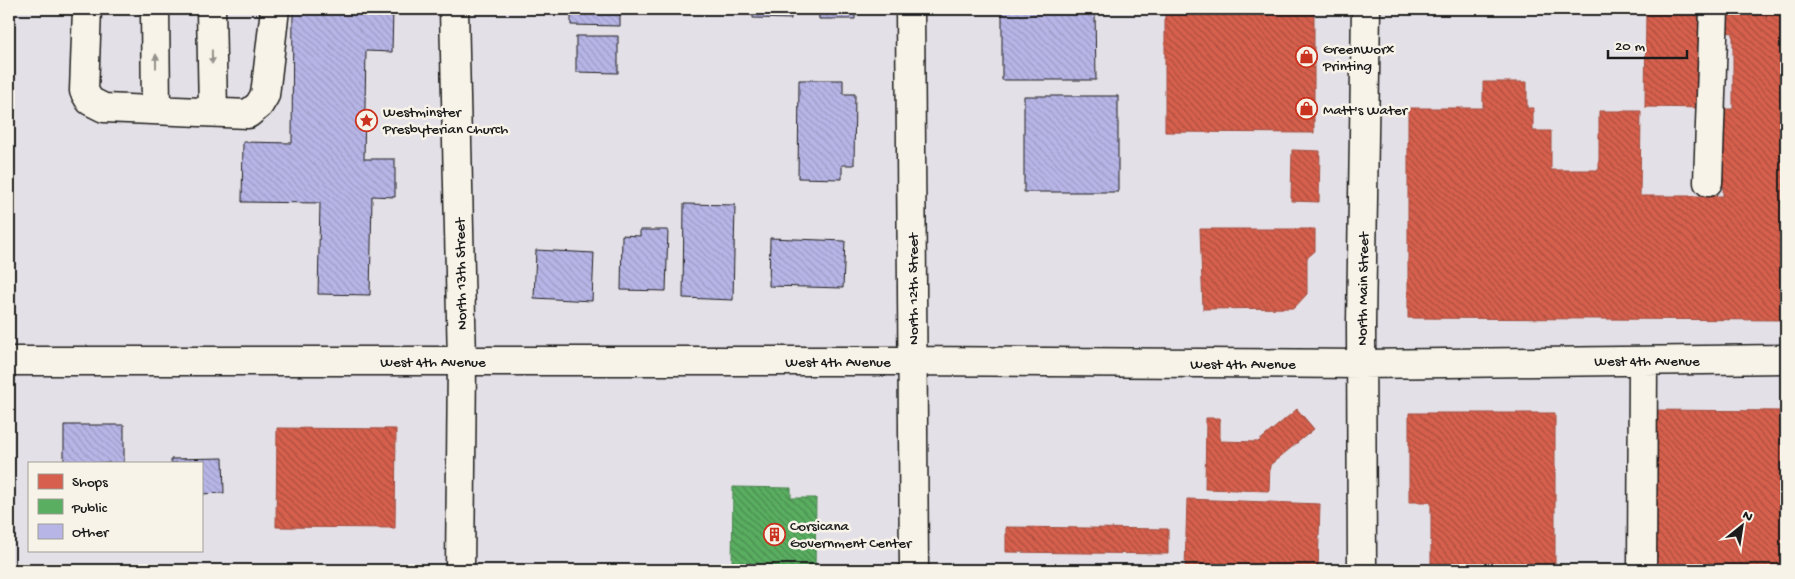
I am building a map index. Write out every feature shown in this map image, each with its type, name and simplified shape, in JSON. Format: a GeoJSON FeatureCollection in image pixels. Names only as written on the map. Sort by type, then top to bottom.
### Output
{"type":"FeatureCollection","features":[{"type":"Feature","properties":{"kind":"street"},"geometry":{"type":"LineString","coordinates":[[87,9],[84,91],[90,101],[104,108],[248,114],[259,106],[265,95],[275,9]]}},
{"type":"Feature","properties":{"kind":"street"},"geometry":{"type":"LineString","coordinates":[[155,9],[156,110]]}},
{"type":"Feature","properties":{"kind":"street"},"geometry":{"type":"LineString","coordinates":[[211,9],[213,112]]}},
{"type":"Feature","properties":{"kind":"street","name":"North 13th Street"},"geometry":{"type":"LineString","coordinates":[[454,9],[462,361],[460,570]]}},
{"type":"Feature","properties":{"kind":"street","name":"North 12th Street"},"geometry":{"type":"LineString","coordinates":[[910,9],[914,570]]}},
{"type":"Feature","properties":{"kind":"street","name":"North Main Street"},"geometry":{"type":"LineString","coordinates":[[1362,570],[1361,364],[1366,9]]}},
{"type":"Feature","properties":{"kind":"street"},"geometry":{"type":"LineString","coordinates":[[1708,182],[1714,9]]}},
{"type":"Feature","properties":{"kind":"street","name":"West 4th Avenue"},"geometry":{"type":"LineString","coordinates":[[9,361],[912,361],[1361,364],[1786,360]]}},
{"type":"Feature","properties":{"kind":"street"},"geometry":{"type":"LineString","coordinates":[[1642,570],[1643,361]]}},
{"type":"Feature","properties":{"kind":"building: Shops"},"geometry":{"type":"Polygon","coordinates":[[[1165,9],[1314,9],[1314,133],[1165,132],[1165,9]]]}},
{"type":"Feature","properties":{"kind":"building: Shops"},"geometry":{"type":"Polygon","coordinates":[[[1646,9],[1707,9],[1706,108],[1645,107],[1646,9]]]}},
{"type":"Feature","properties":{"kind":"building: Shops"},"geometry":{"type":"Polygon","coordinates":[[[1724,9],[1786,9],[1786,320],[1408,318],[1408,108],[1483,108],[1483,82],[1527,82],[1527,108],[1533,108],[1533,131],[1551,131],[1551,170],[1599,170],[1599,111],[1641,111],[1640,196],[1723,196],[1723,109],[1733,109],[1733,33],[1724,32],[1724,9]]]}},
{"type":"Feature","properties":{"kind":"building: Shops"},"geometry":{"type":"Polygon","coordinates":[[[1292,150],[1320,151],[1319,202],[1291,201],[1292,150]]]}},
{"type":"Feature","properties":{"kind":"building: Shops"},"geometry":{"type":"Polygon","coordinates":[[[1200,229],[1315,229],[1315,251],[1307,258],[1307,294],[1294,308],[1203,309],[1200,229]]]}},
{"type":"Feature","properties":{"kind":"building: Shops"},"geometry":{"type":"Polygon","coordinates":[[[1297,409],[1314,429],[1270,465],[1269,491],[1205,489],[1206,418],[1220,418],[1220,441],[1258,442],[1297,409]]]}},
{"type":"Feature","properties":{"kind":"building: Shops"},"geometry":{"type":"Polygon","coordinates":[[[1647,410],[1786,411],[1786,570],[1647,570],[1647,410]]]}},
{"type":"Feature","properties":{"kind":"building: Shops"},"geometry":{"type":"Polygon","coordinates":[[[1409,413],[1555,413],[1555,570],[1431,570],[1431,502],[1409,502],[1409,413]]]}},
{"type":"Feature","properties":{"kind":"building: Shops"},"geometry":{"type":"Polygon","coordinates":[[[277,428],[396,429],[395,528],[276,527],[277,428]]]}},
{"type":"Feature","properties":{"kind":"building: Shops"},"geometry":{"type":"Polygon","coordinates":[[[1187,499],[1320,504],[1318,570],[1185,570],[1187,499]]]}},
{"type":"Feature","properties":{"kind":"building: Shops"},"geometry":{"type":"Polygon","coordinates":[[[1006,527],[1168,529],[1168,554],[1006,552],[1006,527]]]}},
{"type":"Feature","properties":{"kind":"building: Public","name":"Corsicana Government Center"},"geometry":{"type":"Polygon","coordinates":[[[733,487],[791,488],[791,498],[816,498],[815,570],[732,570],[733,487]]]}},
{"type":"Feature","properties":{"kind":"building: Other"},"geometry":{"type":"Polygon","coordinates":[[[293,9],[393,9],[392,52],[366,51],[364,159],[395,159],[395,197],[372,196],[370,295],[318,294],[320,203],[242,202],[243,142],[292,143],[293,9]]]}},
{"type":"Feature","properties":{"kind":"building: Other"},"geometry":{"type":"Polygon","coordinates":[[[571,9],[620,9],[620,26],[571,25],[571,9]]]}},
{"type":"Feature","properties":{"kind":"building: Other"},"geometry":{"type":"Polygon","coordinates":[[[753,9],[791,9],[791,19],[753,18],[753,9]]]}},
{"type":"Feature","properties":{"kind":"building: Other"},"geometry":{"type":"Polygon","coordinates":[[[818,9],[855,9],[855,19],[819,19],[818,9]]]}},
{"type":"Feature","properties":{"kind":"building: Other"},"geometry":{"type":"Polygon","coordinates":[[[1002,9],[1095,9],[1096,80],[1002,80],[1002,9]]]}},
{"type":"Feature","properties":{"kind":"building: Other"},"geometry":{"type":"Polygon","coordinates":[[[576,36],[618,36],[618,73],[576,72],[576,36]]]}},
{"type":"Feature","properties":{"kind":"building: Other"},"geometry":{"type":"Polygon","coordinates":[[[799,80],[843,80],[843,94],[855,94],[854,165],[842,165],[842,179],[798,178],[799,80]]]}},
{"type":"Feature","properties":{"kind":"building: Other"},"geometry":{"type":"Polygon","coordinates":[[[1024,96],[1118,96],[1118,192],[1024,192],[1024,96]]]}},
{"type":"Feature","properties":{"kind":"building: Other"},"geometry":{"type":"Polygon","coordinates":[[[684,204],[735,205],[733,300],[683,298],[684,204]]]}},
{"type":"Feature","properties":{"kind":"building: Other"},"geometry":{"type":"Polygon","coordinates":[[[640,230],[668,230],[666,291],[621,290],[622,235],[640,236],[640,230]]]}},
{"type":"Feature","properties":{"kind":"building: Other"},"geometry":{"type":"Polygon","coordinates":[[[770,238],[845,241],[843,288],[769,286],[770,238]]]}},
{"type":"Feature","properties":{"kind":"building: Other"},"geometry":{"type":"Polygon","coordinates":[[[536,250],[594,253],[592,301],[534,298],[536,250]]]}},
{"type":"Feature","properties":{"kind":"building: Other"},"geometry":{"type":"Polygon","coordinates":[[[64,425],[124,425],[124,462],[64,462],[64,425]]]}},
{"type":"Feature","properties":{"kind":"building: Other"},"geometry":{"type":"Polygon","coordinates":[[[223,458],[224,493],[202,494],[202,462],[171,462],[171,459],[223,458]]]}},
{"type":"Feature","properties":{"kind":"place","name":"GreenWorx Printing"},"geometry":{"type":"Point","coordinates":[1307,57]}},
{"type":"Feature","properties":{"kind":"place","name":"Matt's Water"},"geometry":{"type":"Point","coordinates":[1307,109]}},
{"type":"Feature","properties":{"kind":"place","name":"Westminster Presbyterian Church"},"geometry":{"type":"Point","coordinates":[367,120]}},
{"type":"Feature","properties":{"kind":"place","name":"Corsicana Government Center"},"geometry":{"type":"Point","coordinates":[774,534]}}]}
